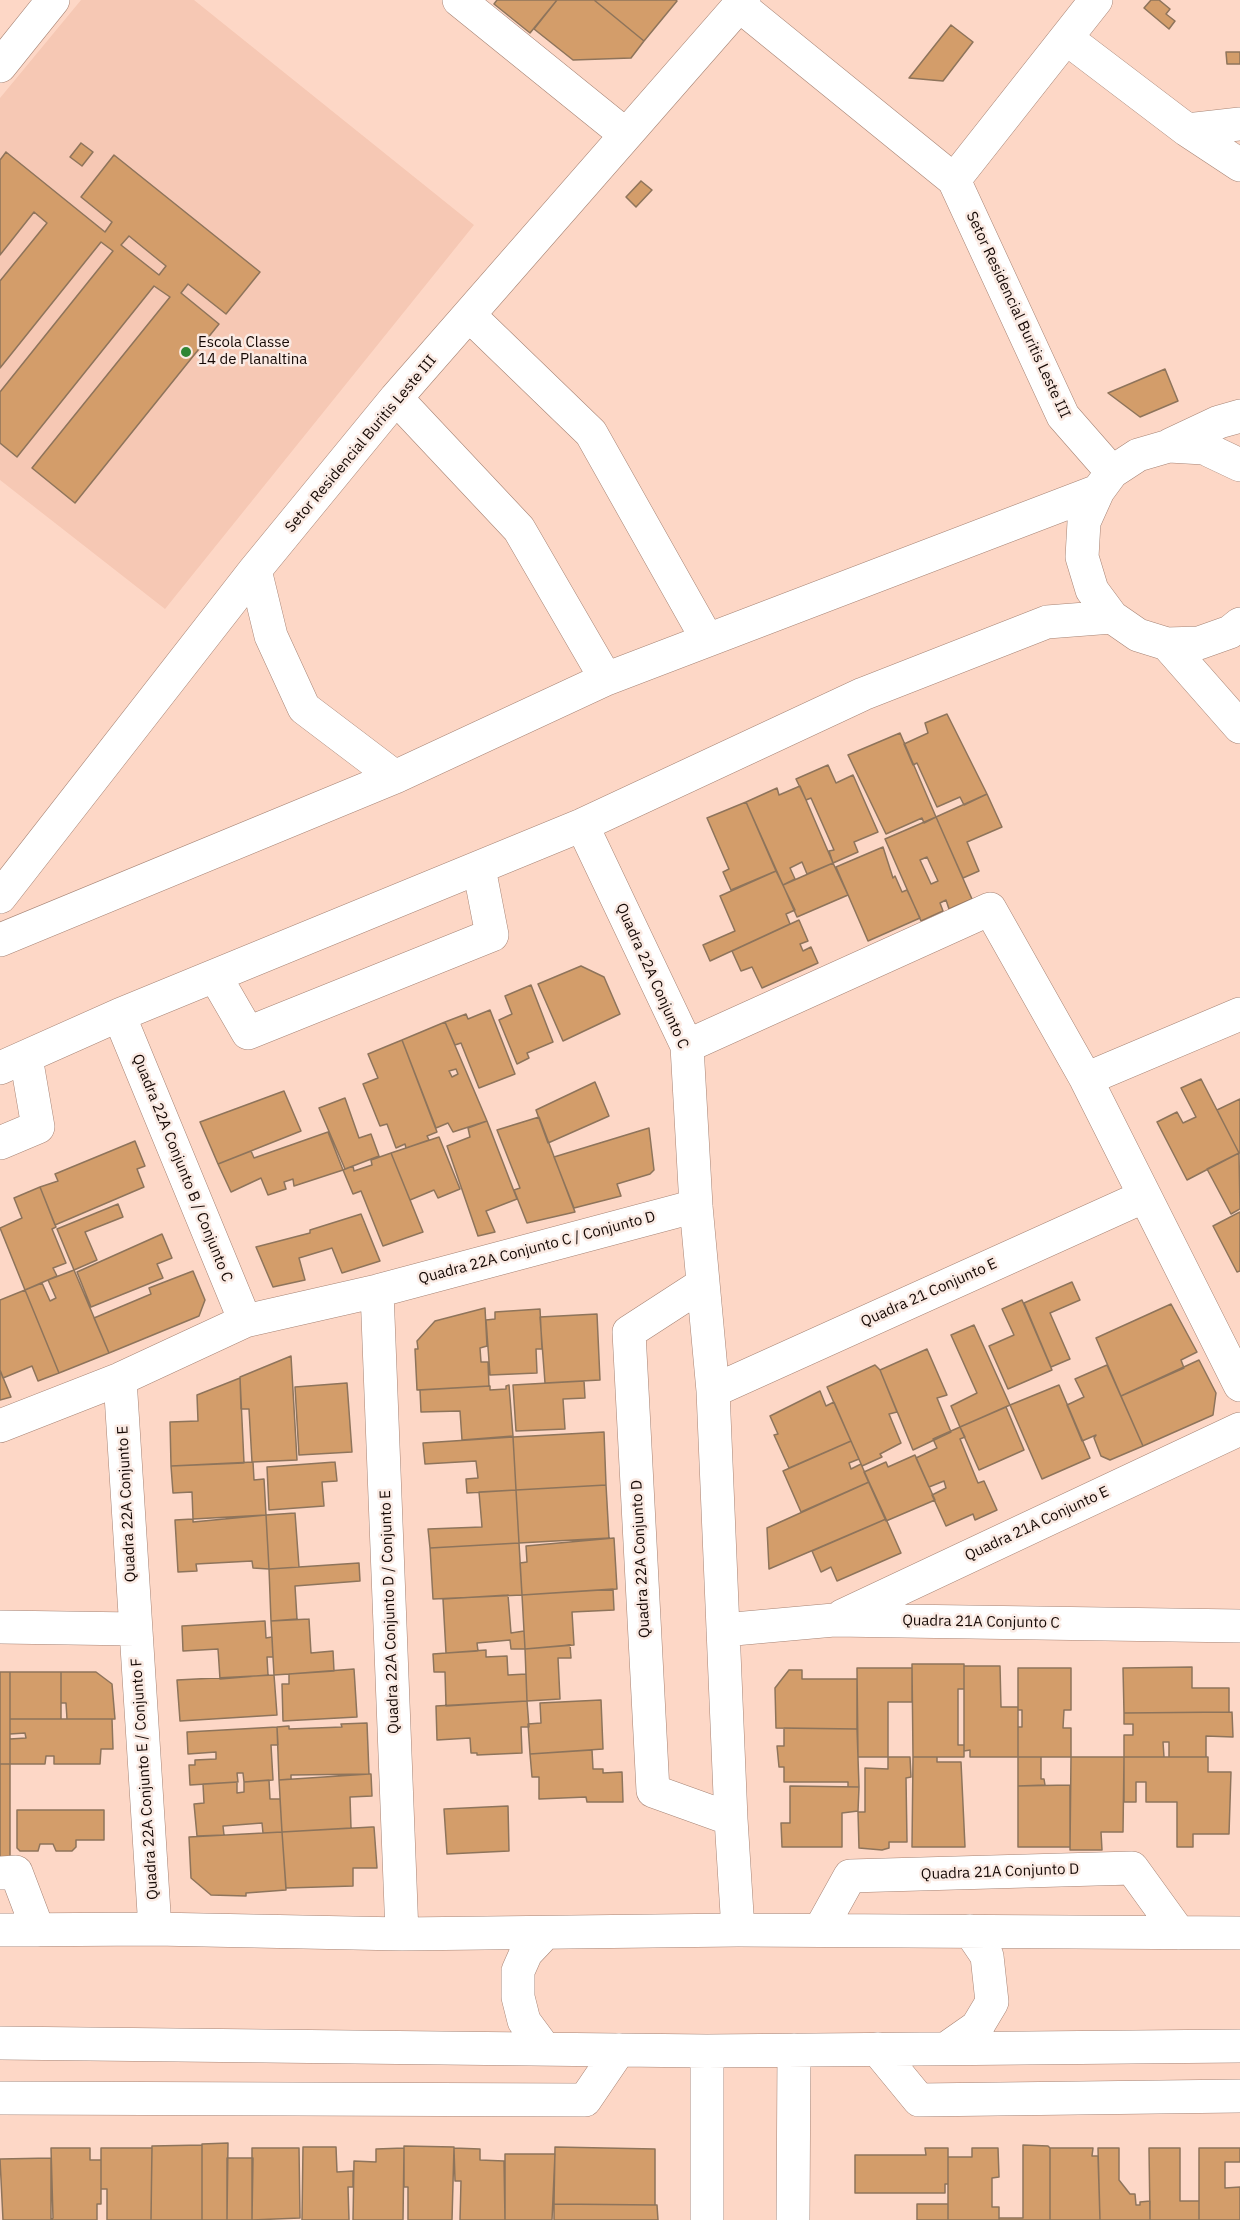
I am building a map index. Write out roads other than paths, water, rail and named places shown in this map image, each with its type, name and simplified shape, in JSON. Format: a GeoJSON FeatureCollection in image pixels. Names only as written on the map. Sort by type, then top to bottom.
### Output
{"type":"FeatureCollection","features":[{"type":"Feature","properties":{"kind":"street"},"geometry":{"type":"LineString","coordinates":[[0,66],[53,0]]}},
{"type":"Feature","properties":{"kind":"street"},"geometry":{"type":"LineString","coordinates":[[459,0],[626,135]]}},
{"type":"Feature","properties":{"kind":"street"},"geometry":{"type":"LineString","coordinates":[[954,180],[1096,0]]}},
{"type":"Feature","properties":{"kind":"street","name":"Setor Residencial Buritis Leste III"},"geometry":{"type":"LineString","coordinates":[[0,897],[255,570],[396,398],[742,3],[954,180],[1063,416],[1105,481]]}},
{"type":"Feature","properties":{"kind":"street"},"geometry":{"type":"LineString","coordinates":[[1066,38],[1187,130],[1240,165]]}},
{"type":"Feature","properties":{"kind":"street"},"geometry":{"type":"LineString","coordinates":[[1187,130],[1240,124]]}},
{"type":"Feature","properties":{"kind":"street"},"geometry":{"type":"LineString","coordinates":[[470,316],[591,433],[707,639]]}},
{"type":"Feature","properties":{"kind":"street"},"geometry":{"type":"LineString","coordinates":[[396,398],[519,529],[606,680]]}},
{"type":"Feature","properties":{"kind":"street"},"geometry":{"type":"LineString","coordinates":[[0,940],[395,777],[606,680],[1105,481],[1138,455],[1169,446],[1219,422],[1240,416]]}},
{"type":"Feature","properties":{"kind":"street"},"geometry":{"type":"LineString","coordinates":[[1169,446],[1204,448],[1240,465]]}},
{"type":"Feature","properties":{"kind":"street"},"geometry":{"type":"LineString","coordinates":[[1105,481],[1084,522],[1082,557],[1092,590],[1112,617],[1138,635],[1167,644],[1199,643],[1230,632],[1240,624]]}},
{"type":"Feature","properties":{"kind":"street"},"geometry":{"type":"LineString","coordinates":[[255,570],[271,636],[304,708],[395,777]]}},
{"type":"Feature","properties":{"kind":"street"},"geometry":{"type":"LineString","coordinates":[[0,1143],[38,1127],[13,1062],[119,1015],[582,825],[863,694],[1047,622],[1112,617]]}},
{"type":"Feature","properties":{"kind":"street"},"geometry":{"type":"LineString","coordinates":[[1167,644],[1240,727]]}},
{"type":"Feature","properties":{"kind":"street","name":"Quadra 22A Conjunto C"},"geometry":{"type":"LineString","coordinates":[[582,825],[687,1046],[696,1206],[713,1391],[731,1819],[738,1930]]}},
{"type":"Feature","properties":{"kind":"street"},"geometry":{"type":"LineString","coordinates":[[214,976],[248,1033],[492,935],[479,868]]}},
{"type":"Feature","properties":{"kind":"street"},"geometry":{"type":"LineString","coordinates":[[687,1046],[990,909],[1086,1079],[1240,1385]]}},
{"type":"Feature","properties":{"kind":"street"},"geometry":{"type":"LineString","coordinates":[[1086,1079],[1240,1014]]}},
{"type":"Feature","properties":{"kind":"street","name":"Quadra 22A Conjunto B / Conjunto C"},"geometry":{"type":"LineString","coordinates":[[119,1015],[245,1321]]}},
{"type":"Feature","properties":{"kind":"street","name":"Quadra 21 Conjunto E"},"geometry":{"type":"LineString","coordinates":[[713,1391],[1145,1196]]}},
{"type":"Feature","properties":{"kind":"street","name":"Quadra 22A Conjunto C / Conjunto D"},"geometry":{"type":"LineString","coordinates":[[0,1426],[120,1379],[245,1321],[377,1291],[696,1206]]}},
{"type":"Feature","properties":{"kind":"street","name":"Quadra 22A Conjunto D"},"geometry":{"type":"LineString","coordinates":[[703,1284],[629,1332],[653,1791],[731,1819]]}},
{"type":"Feature","properties":{"kind":"street","name":"Quadra 22A Conjunto D / Conjunto E"},"geometry":{"type":"LineString","coordinates":[[377,1291],[402,1934]]}},
{"type":"Feature","properties":{"kind":"street","name":"Quadra 22A Conjunto E"},"geometry":{"type":"LineString","coordinates":[[120,1379],[135,1629]]}},
{"type":"Feature","properties":{"kind":"street","name":"Quadra 21A Conjunto E"},"geometry":{"type":"LineString","coordinates":[[834,1620],[1240,1429]]}},
{"type":"Feature","properties":{"kind":"street","name":"Quadra 21A Conjunto C"},"geometry":{"type":"LineString","coordinates":[[723,1630],[834,1620],[1240,1626]]}},
{"type":"Feature","properties":{"kind":"street"},"geometry":{"type":"LineString","coordinates":[[0,1627],[135,1629]]}},
{"type":"Feature","properties":{"kind":"street","name":"Quadra 22A Conjunto E / Conjunto F"},"geometry":{"type":"LineString","coordinates":[[135,1629],[155,1929]]}},
{"type":"Feature","properties":{"kind":"street","name":"Quadra 21A Conjunto D"},"geometry":{"type":"LineString","coordinates":[[820,1930],[850,1876],[1132,1868],[1179,1933]]}},
{"type":"Feature","properties":{"kind":"street"},"geometry":{"type":"LineString","coordinates":[[0,1873],[16,1872],[38,1930]]}},
{"type":"Feature","properties":{"kind":"street"},"geometry":{"type":"LineString","coordinates":[[0,1930],[155,1929],[402,1934],[738,1930],[1240,1933]]}},
{"type":"Feature","properties":{"kind":"street"},"geometry":{"type":"LineString","coordinates":[[947,2048],[977,2027],[992,2002],[987,1956],[970,1931]]}},
{"type":"Feature","properties":{"kind":"street"},"geometry":{"type":"LineString","coordinates":[[544,2048],[524,2021],[518,1997],[518,1971],[526,1953],[545,1933]]}},
{"type":"Feature","properties":{"kind":"street"},"geometry":{"type":"LineString","coordinates":[[0,2043],[619,2050],[1240,2046]]}},
{"type":"Feature","properties":{"kind":"street"},"geometry":{"type":"LineString","coordinates":[[877,2049],[919,2100],[1240,2096]]}},
{"type":"Feature","properties":{"kind":"street"},"geometry":{"type":"LineString","coordinates":[[0,2098],[585,2100],[619,2050]]}},
{"type":"Feature","properties":{"kind":"street"},"geometry":{"type":"LineString","coordinates":[[706,2220],[707,2050]]}},
{"type":"Feature","properties":{"kind":"street"},"geometry":{"type":"LineString","coordinates":[[793,2220],[794,2050]]}},
{"type":"Feature","properties":{"kind":"place","name":"Escola Classe 14 de Planaltina"},"geometry":{"type":"Point","coordinates":[186,352]}}]}
